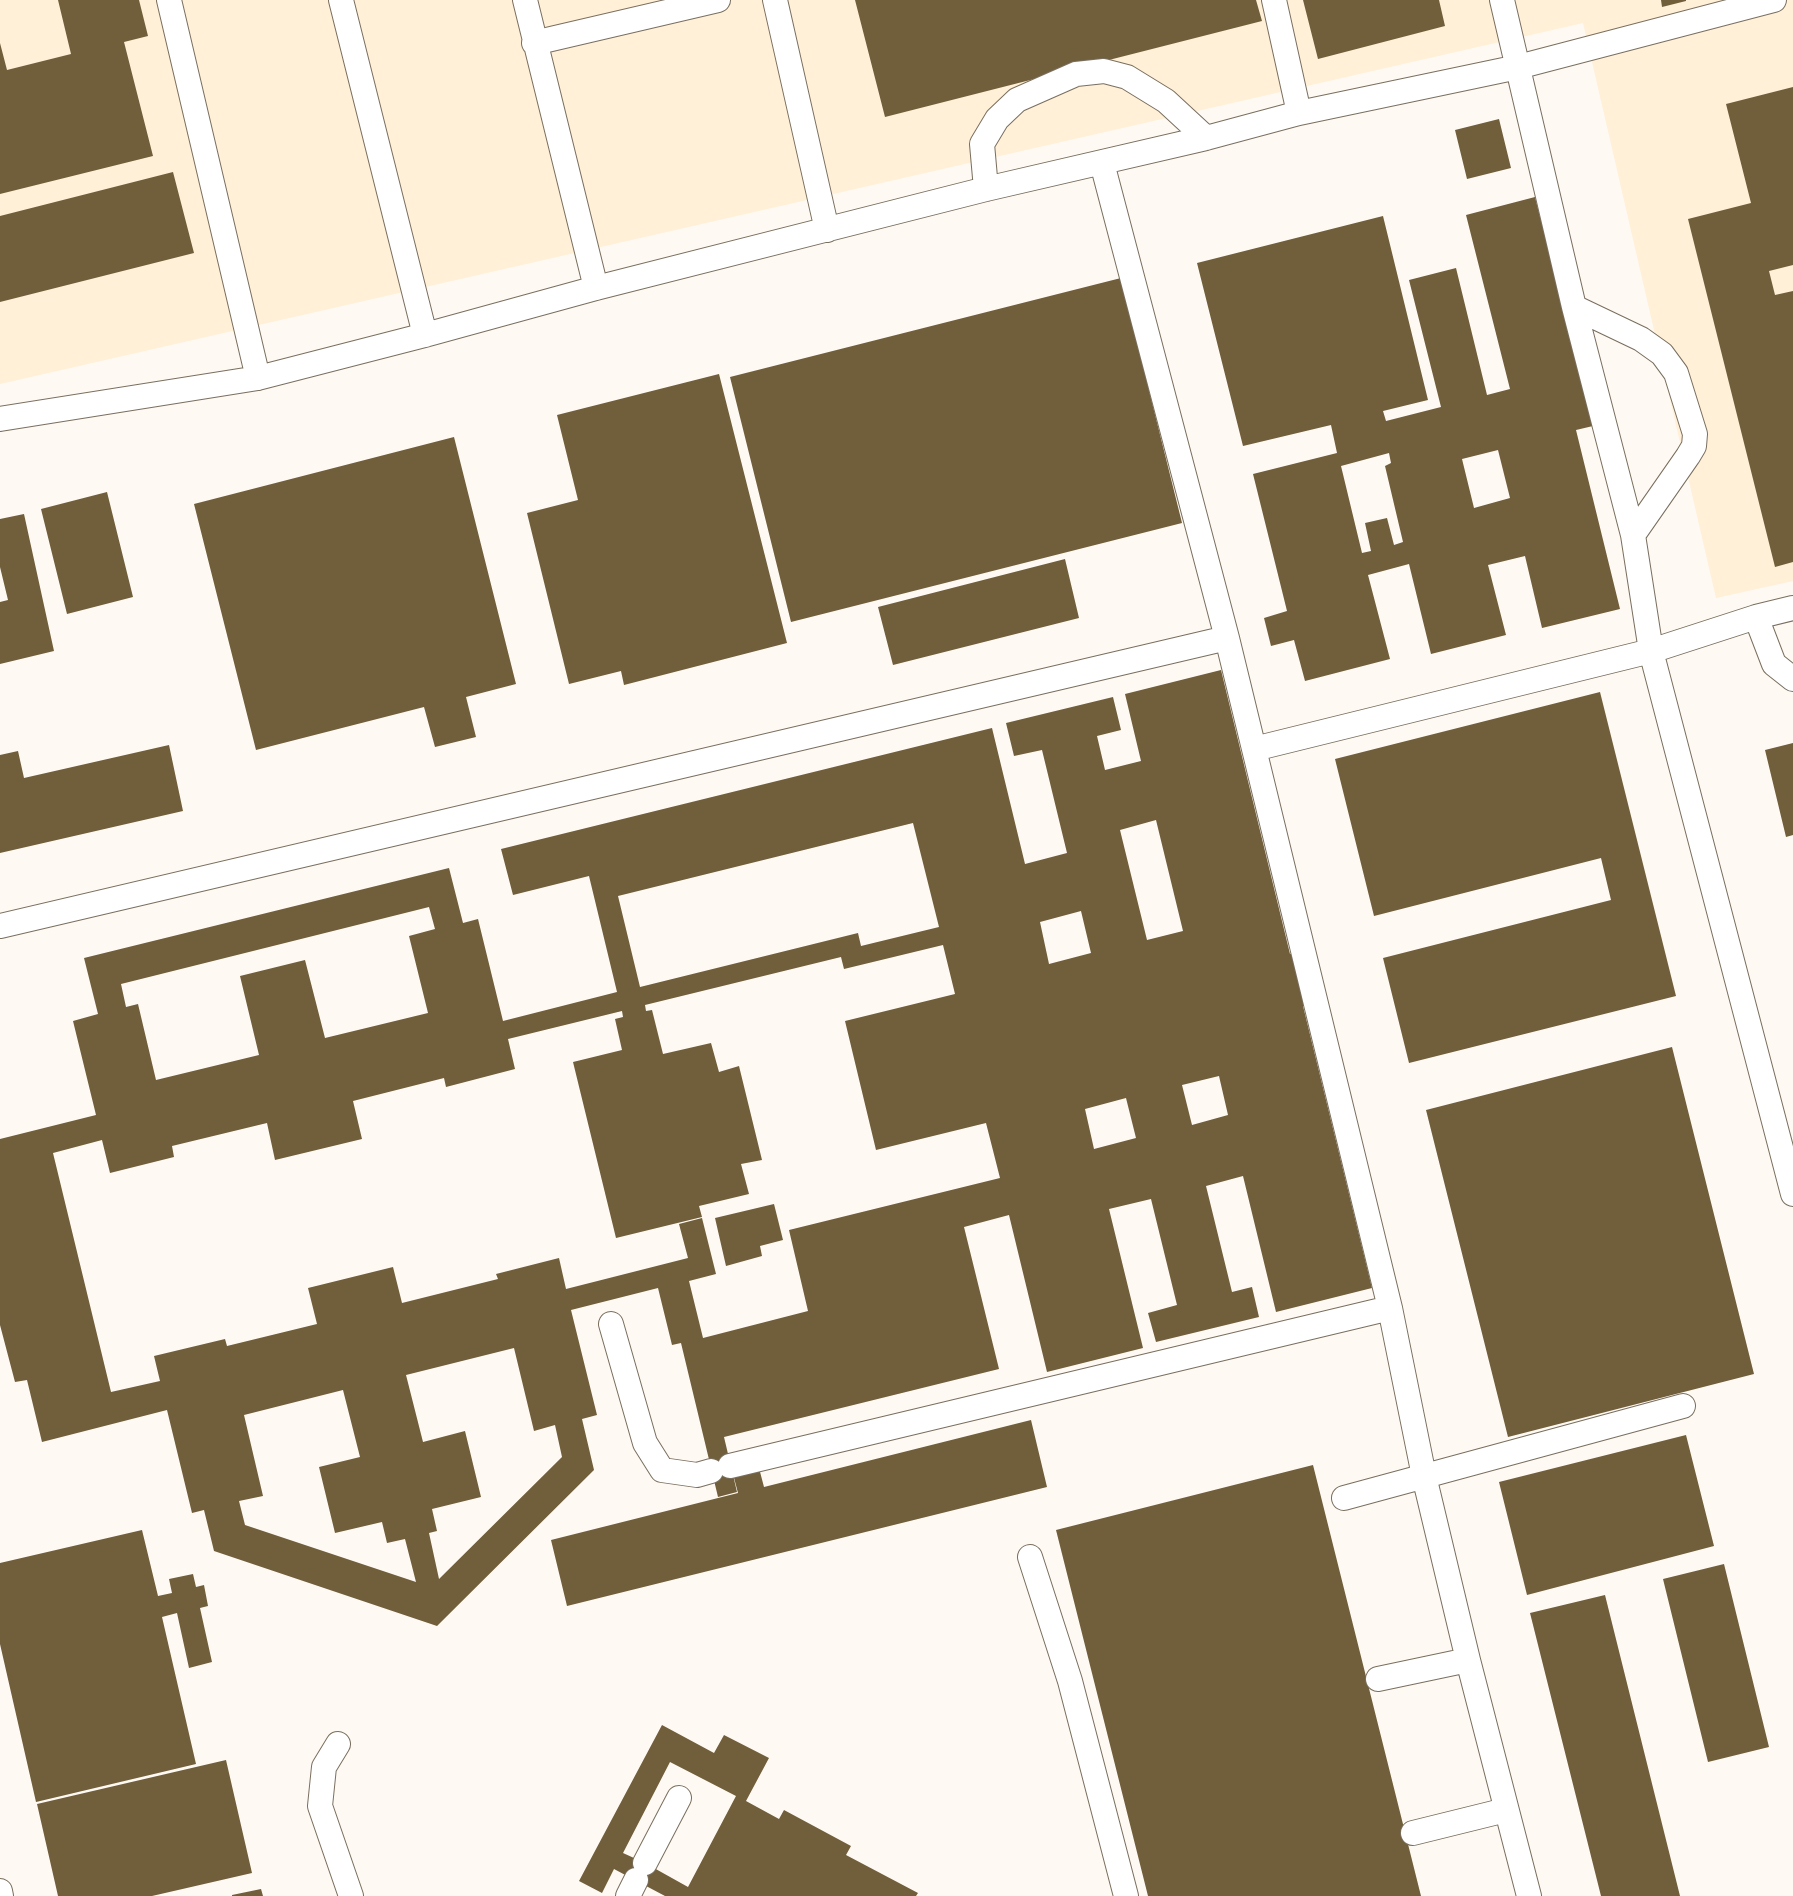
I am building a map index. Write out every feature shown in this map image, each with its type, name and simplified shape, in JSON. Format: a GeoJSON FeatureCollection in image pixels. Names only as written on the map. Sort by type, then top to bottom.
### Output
{"type":"FeatureCollection","features":[{"type":"Feature","properties":{"kind":"lane"},"geometry":{"type":"LineString","coordinates":[[169,0],[258,378]]}},
{"type":"Feature","properties":{"kind":"lane"},"geometry":{"type":"LineString","coordinates":[[341,0],[425,335]]}},
{"type":"Feature","properties":{"kind":"lane"},"geometry":{"type":"LineString","coordinates":[[525,0],[534,43],[596,288]]}},
{"type":"Feature","properties":{"kind":"lane"},"geometry":{"type":"LineString","coordinates":[[534,43],[718,0]]}},
{"type":"Feature","properties":{"kind":"lane"},"geometry":{"type":"LineString","coordinates":[[775,0],[827,230]]}},
{"type":"Feature","properties":{"kind":"lane"},"geometry":{"type":"LineString","coordinates":[[1274,0],[1299,113]]}},
{"type":"Feature","properties":{"kind":"lane"},"geometry":{"type":"LineString","coordinates":[[1502,0],[1574,307],[1633,535],[1651,651],[1793,1194]]}},
{"type":"Feature","properties":{"kind":"lane"},"geometry":{"type":"LineString","coordinates":[[0,419],[258,378],[596,288],[986,189],[1206,138],[1299,113],[1518,66],[1774,0]]}},
{"type":"Feature","properties":{"kind":"lane"},"geometry":{"type":"LineString","coordinates":[[986,189],[982,144],[997,119],[1017,100],[1076,74],[1104,71],[1127,77],[1166,101],[1206,138]]}},
{"type":"Feature","properties":{"kind":"lane"},"geometry":{"type":"LineString","coordinates":[[1102,162],[1227,638],[1390,1308],[1424,1476],[1468,1660],[1529,1896]]}},
{"type":"Feature","properties":{"kind":"lane"},"geometry":{"type":"LineString","coordinates":[[1574,307],[1641,339],[1662,354],[1676,373],[1694,434],[1694,446],[1688,456],[1633,535]]}},
{"type":"Feature","properties":{"kind":"lane"},"geometry":{"type":"LineString","coordinates":[[1254,748],[1651,651],[1756,617],[1793,608]]}},
{"type":"Feature","properties":{"kind":"lane"},"geometry":{"type":"LineString","coordinates":[[1756,617],[1774,664],[1793,679]]}},
{"type":"Feature","properties":{"kind":"lane"},"geometry":{"type":"LineString","coordinates":[[0,926],[1227,638]]}},
{"type":"Feature","properties":{"kind":"lane"},"geometry":{"type":"LineString","coordinates":[[611,1324],[645,1443],[662,1470],[697,1475],[1390,1308]]}},
{"type":"Feature","properties":{"kind":"lane"},"geometry":{"type":"LineString","coordinates":[[1344,1498],[1683,1406]]}},
{"type":"Feature","properties":{"kind":"lane"},"geometry":{"type":"LineString","coordinates":[[1030,1557],[1070,1681],[1126,1896]]}},
{"type":"Feature","properties":{"kind":"lane"},"geometry":{"type":"LineString","coordinates":[[1378,1679],[1468,1660]]}},
{"type":"Feature","properties":{"kind":"lane"},"geometry":{"type":"LineString","coordinates":[[338,1744],[324,1767],[320,1806],[351,1896]]}},
{"type":"Feature","properties":{"kind":"lane"},"geometry":{"type":"LineString","coordinates":[[636,1880],[678,1798]]}},
{"type":"Feature","properties":{"kind":"lane"},"geometry":{"type":"LineString","coordinates":[[1413,1833],[1506,1810]]}},
{"type":"Feature","properties":{"kind":"lane"},"geometry":{"type":"LineString","coordinates":[[0,1891],[1,1896]]}},
{"type":"Feature","properties":{"kind":"shaded area"},"geometry":{"type":"Polygon","coordinates":[[[0,0],[1793,0],[1793,581],[1716,598],[1583,23],[0,384],[0,0]]]}},
{"type":"Feature","properties":{"kind":"building"},"geometry":{"type":"Polygon","coordinates":[[[58,0],[139,0],[148,36],[124,42],[153,156],[0,194],[0,43],[7,70],[71,54],[58,0]]]}},
{"type":"Feature","properties":{"kind":"building"},"geometry":{"type":"Polygon","coordinates":[[[855,0],[1256,0],[1262,21],[885,117],[855,0]]]}},
{"type":"Feature","properties":{"kind":"building"},"geometry":{"type":"Polygon","coordinates":[[[1303,0],[1439,0],[1445,26],[1318,59],[1303,0]]]}},
{"type":"Feature","properties":{"kind":"building"},"geometry":{"type":"Polygon","coordinates":[[[1661,0],[1686,0],[1686,1],[1662,7],[1661,0]]]}},
{"type":"Feature","properties":{"kind":"building"},"geometry":{"type":"Polygon","coordinates":[[[1793,87],[1793,265],[1769,271],[1775,295],[1793,291],[1793,562],[1775,567],[1688,219],[1751,203],[1726,104],[1793,87]]]}},
{"type":"Feature","properties":{"kind":"building"},"geometry":{"type":"Polygon","coordinates":[[[1499,119],[1511,168],[1467,179],[1455,130],[1499,119]]]}},
{"type":"Feature","properties":{"kind":"building"},"geometry":{"type":"Polygon","coordinates":[[[173,172],[194,253],[0,302],[0,216],[173,172]]]}},
{"type":"Feature","properties":{"kind":"building"},"geometry":{"type":"Polygon","coordinates":[[[1535,197],[1593,426],[1576,430],[1620,609],[1542,628],[1525,556],[1488,565],[1506,635],[1431,654],[1409,564],[1368,575],[1390,659],[1305,681],[1294,640],[1271,646],[1264,618],[1287,611],[1253,474],[1337,453],[1331,425],[1243,446],[1197,263],[1383,216],[1428,400],[1383,411],[1386,421],[1441,407],[1409,280],[1456,268],[1487,395],[1510,389],[1466,215],[1535,197]],[[1498,450],[1462,459],[1474,508],[1510,498],[1498,450]],[[1389,453],[1341,466],[1362,553],[1371,551],[1365,523],[1387,518],[1394,545],[1403,542],[1385,466],[1391,463],[1389,453]]]}},
{"type":"Feature","properties":{"kind":"building"},"geometry":{"type":"Polygon","coordinates":[[[1121,278],[1182,523],[791,622],[730,377],[1121,278]]]}},
{"type":"Feature","properties":{"kind":"building"},"geometry":{"type":"Polygon","coordinates":[[[719,374],[787,643],[624,685],[621,671],[569,684],[527,513],[578,500],[557,415],[719,374]]]}},
{"type":"Feature","properties":{"kind":"building"},"geometry":{"type":"Polygon","coordinates":[[[454,437],[516,684],[466,697],[476,737],[435,747],[424,707],[256,750],[194,504],[454,437]]]}},
{"type":"Feature","properties":{"kind":"building"},"geometry":{"type":"Polygon","coordinates":[[[107,492],[133,597],[67,614],[41,509],[107,492]]]}},
{"type":"Feature","properties":{"kind":"building"},"geometry":{"type":"Polygon","coordinates":[[[24,514],[54,651],[0,664],[0,602],[8,600],[0,567],[0,519],[24,514]]]}},
{"type":"Feature","properties":{"kind":"building"},"geometry":{"type":"Polygon","coordinates":[[[1065,559],[1079,618],[893,665],[878,607],[1065,559]]]}},
{"type":"Feature","properties":{"kind":"building"},"geometry":{"type":"Polygon","coordinates":[[[1221,670],[1290,954],[1307,950],[1320,1002],[1303,1006],[1372,1288],[1276,1312],[1243,1176],[1206,1186],[1232,1292],[1252,1287],[1259,1317],[1156,1342],[1148,1313],[1177,1305],[1151,1199],[1109,1209],[1143,1348],[1047,1372],[1009,1215],[964,1227],[999,1369],[724,1437],[737,1492],[718,1497],[681,1343],[672,1345],[658,1288],[571,1310],[597,1415],[582,1419],[594,1470],[437,1626],[214,1551],[204,1510],[192,1513],[167,1410],[42,1442],[27,1380],[15,1382],[0,1325],[0,1139],[96,1115],[73,1021],[98,1014],[84,958],[449,868],[463,923],[478,919],[503,1021],[617,992],[589,876],[513,895],[501,849],[992,728],[1025,864],[1067,853],[1042,750],[1014,756],[1006,723],[1113,697],[1121,730],[1097,736],[1105,770],[1141,761],[1125,694],[1221,670]],[[1156,820],[1120,830],[1147,940],[1183,931],[1156,820]],[[913,823],[618,896],[640,987],[858,933],[861,946],[939,927],[913,823]],[[429,907],[121,984],[126,1007],[138,1004],[156,1080],[259,1055],[240,976],[305,960],[325,1038],[428,1013],[409,936],[435,929],[429,907]],[[1081,911],[1040,922],[1049,964],[1091,953],[1081,911]],[[943,945],[844,969],[841,957],[645,1005],[646,1011],[652,1010],[663,1054],[711,1043],[719,1072],[739,1066],[762,1160],[741,1164],[749,1194],[699,1206],[702,1217],[616,1238],[573,1062],[622,1050],[615,1019],[623,1017],[622,1011],[508,1039],[515,1069],[446,1087],[444,1078],[353,1101],[362,1139],[275,1160],[267,1123],[172,1146],[174,1157],[110,1173],[102,1140],[53,1153],[111,1392],[160,1381],[154,1356],[225,1339],[227,1346],[317,1324],[308,1288],[393,1267],[402,1303],[498,1279],[496,1274],[559,1258],[566,1289],[688,1258],[679,1224],[702,1218],[716,1274],[689,1281],[703,1338],[808,1311],[789,1230],[1000,1178],[986,1123],[876,1150],[845,1021],[955,994],[943,945]],[[1219,1076],[1182,1085],[1192,1125],[1228,1115],[1219,1076]],[[1126,1098],[1085,1109],[1094,1149],[1136,1138],[1126,1098]],[[514,1348],[406,1375],[423,1442],[465,1431],[481,1497],[432,1509],[437,1531],[429,1533],[439,1579],[562,1457],[555,1425],[534,1431],[514,1348]],[[343,1390],[244,1415],[263,1496],[239,1501],[245,1525],[416,1582],[405,1539],[387,1543],[382,1522],[335,1533],[319,1467],[360,1457],[343,1390]]]}},
{"type":"Feature","properties":{"kind":"building"},"geometry":{"type":"Polygon","coordinates":[[[1600,692],[1676,996],[1409,1063],[1383,958],[1611,900],[1601,858],[1374,916],[1335,759],[1600,692]]]}},
{"type":"Feature","properties":{"kind":"building"},"geometry":{"type":"Polygon","coordinates":[[[1793,743],[1793,835],[1786,837],[1765,750],[1793,743]]]}},
{"type":"Feature","properties":{"kind":"building"},"geometry":{"type":"Polygon","coordinates":[[[169,745],[183,811],[0,853],[0,755],[18,751],[24,778],[169,745]]]}},
{"type":"Feature","properties":{"kind":"building"},"geometry":{"type":"Polygon","coordinates":[[[1672,1047],[1754,1374],[1508,1437],[1426,1110],[1672,1047]]]}},
{"type":"Feature","properties":{"kind":"building"},"geometry":{"type":"Polygon","coordinates":[[[774,1204],[783,1240],[760,1246],[762,1256],[726,1266],[715,1218],[774,1204]]]}},
{"type":"Feature","properties":{"kind":"building"},"geometry":{"type":"Polygon","coordinates":[[[1031,1420],[1047,1487],[567,1606],[551,1540],[738,1493],[733,1474],[759,1468],[764,1487],[1031,1420]]]}},
{"type":"Feature","properties":{"kind":"building"},"geometry":{"type":"Polygon","coordinates":[[[1686,1435],[1714,1546],[1527,1595],[1499,1482],[1686,1435]]]}},
{"type":"Feature","properties":{"kind":"building"},"geometry":{"type":"Polygon","coordinates":[[[1313,1465],[1421,1896],[1148,1896],[1056,1530],[1313,1465]]]}},
{"type":"Feature","properties":{"kind":"building"},"geometry":{"type":"Polygon","coordinates":[[[142,1530],[158,1596],[172,1593],[169,1579],[193,1574],[196,1587],[204,1585],[208,1606],[200,1608],[212,1662],[189,1668],[177,1613],[162,1617],[196,1764],[36,1802],[0,1644],[0,1563],[142,1530]]]}},
{"type":"Feature","properties":{"kind":"building"},"geometry":{"type":"Polygon","coordinates":[[[1724,1564],[1769,1747],[1708,1762],[1663,1579],[1724,1564]]]}},
{"type":"Feature","properties":{"kind":"building"},"geometry":{"type":"Polygon","coordinates":[[[1605,1595],[1680,1896],[1601,1896],[1530,1613],[1605,1595]]]}},
{"type":"Feature","properties":{"kind":"building"},"geometry":{"type":"Polygon","coordinates":[[[662,1725],[714,1753],[724,1735],[769,1758],[746,1801],[779,1819],[784,1810],[851,1846],[846,1855],[918,1893],[916,1896],[665,1896],[614,1869],[602,1893],[579,1881],[662,1725]],[[670,1762],[623,1853],[688,1887],[736,1796],[670,1762]]]}},
{"type":"Feature","properties":{"kind":"building"},"geometry":{"type":"Polygon","coordinates":[[[226,1760],[252,1873],[152,1896],[58,1896],[37,1804],[226,1760]]]}},
{"type":"Feature","properties":{"kind":"building"},"geometry":{"type":"Polygon","coordinates":[[[261,1889],[263,1896],[232,1896],[232,1895],[261,1889]]]}}]}
